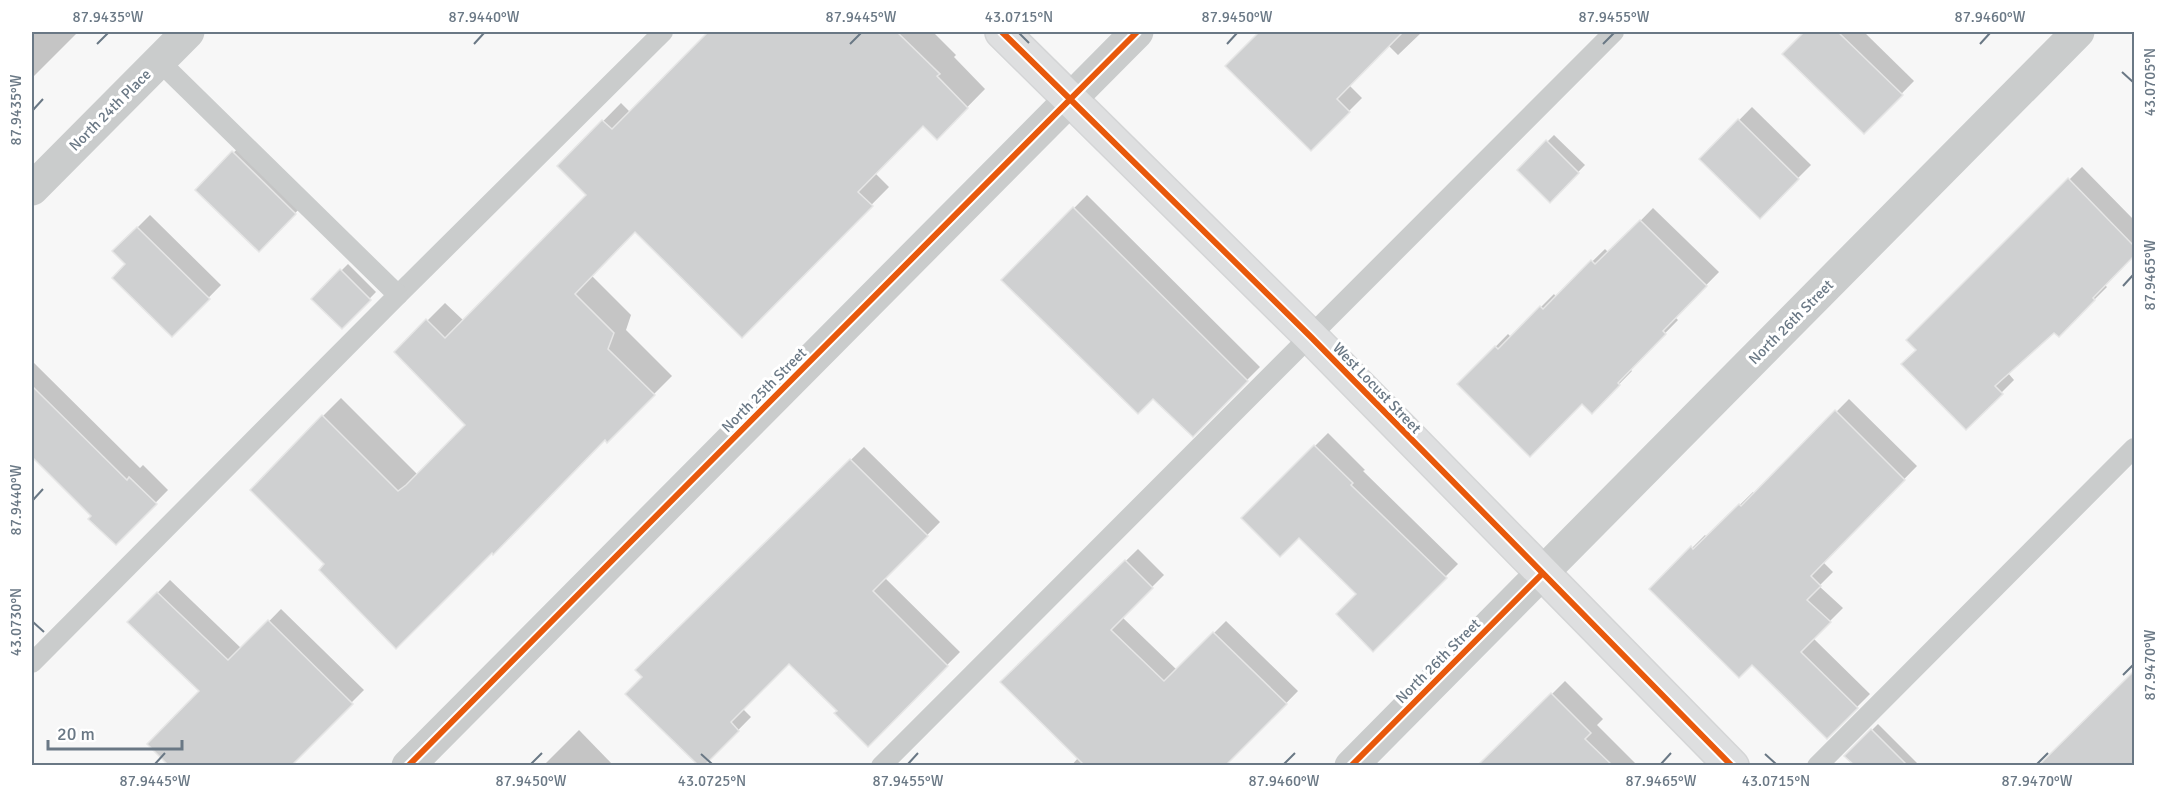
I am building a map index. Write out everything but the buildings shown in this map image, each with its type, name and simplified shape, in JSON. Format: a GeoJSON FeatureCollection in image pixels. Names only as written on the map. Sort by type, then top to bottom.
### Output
{"type":"FeatureCollection","features":[{"type":"Feature","properties":{"kind":"street","name":"North 24th Place"},"geometry":{"type":"LineString","coordinates":[[32,189],[188,32]]}},
{"type":"Feature","properties":{"kind":"street","name":"West Locust Street"},"geometry":{"type":"LineString","coordinates":[[1002,32],[1311,337],[1732,765]]}},
{"type":"Feature","properties":{"kind":"street","name":"North 25th Street"},"geometry":{"type":"LineString","coordinates":[[408,765],[1137,32]]}},
{"type":"Feature","properties":{"kind":"street","name":"North 26th Street"},"geometry":{"type":"LineString","coordinates":[[1351,765],[2078,32]]}},
{"type":"Feature","properties":{"kind":"lane"},"geometry":{"type":"LineString","coordinates":[[32,663],[663,32]]}},
{"type":"Feature","properties":{"kind":"lane"},"geometry":{"type":"LineString","coordinates":[[881,765],[1614,32]]}},
{"type":"Feature","properties":{"kind":"lane"},"geometry":{"type":"LineString","coordinates":[[159,61],[398,295]]}},
{"type":"Feature","properties":{"kind":"lane"},"geometry":{"type":"LineString","coordinates":[[1817,765],[2134,448]]}},
{"type":"Feature","properties":{"kind":"cycle path"},"geometry":{"type":"LineString","coordinates":[[1002,32],[1311,337],[1732,766]]}},
{"type":"Feature","properties":{"kind":"cycle path"},"geometry":{"type":"LineString","coordinates":[[408,766],[1137,32]]}},
{"type":"Feature","properties":{"kind":"cycle path"},"geometry":{"type":"LineString","coordinates":[[1351,766],[1542,574]]}}]}
